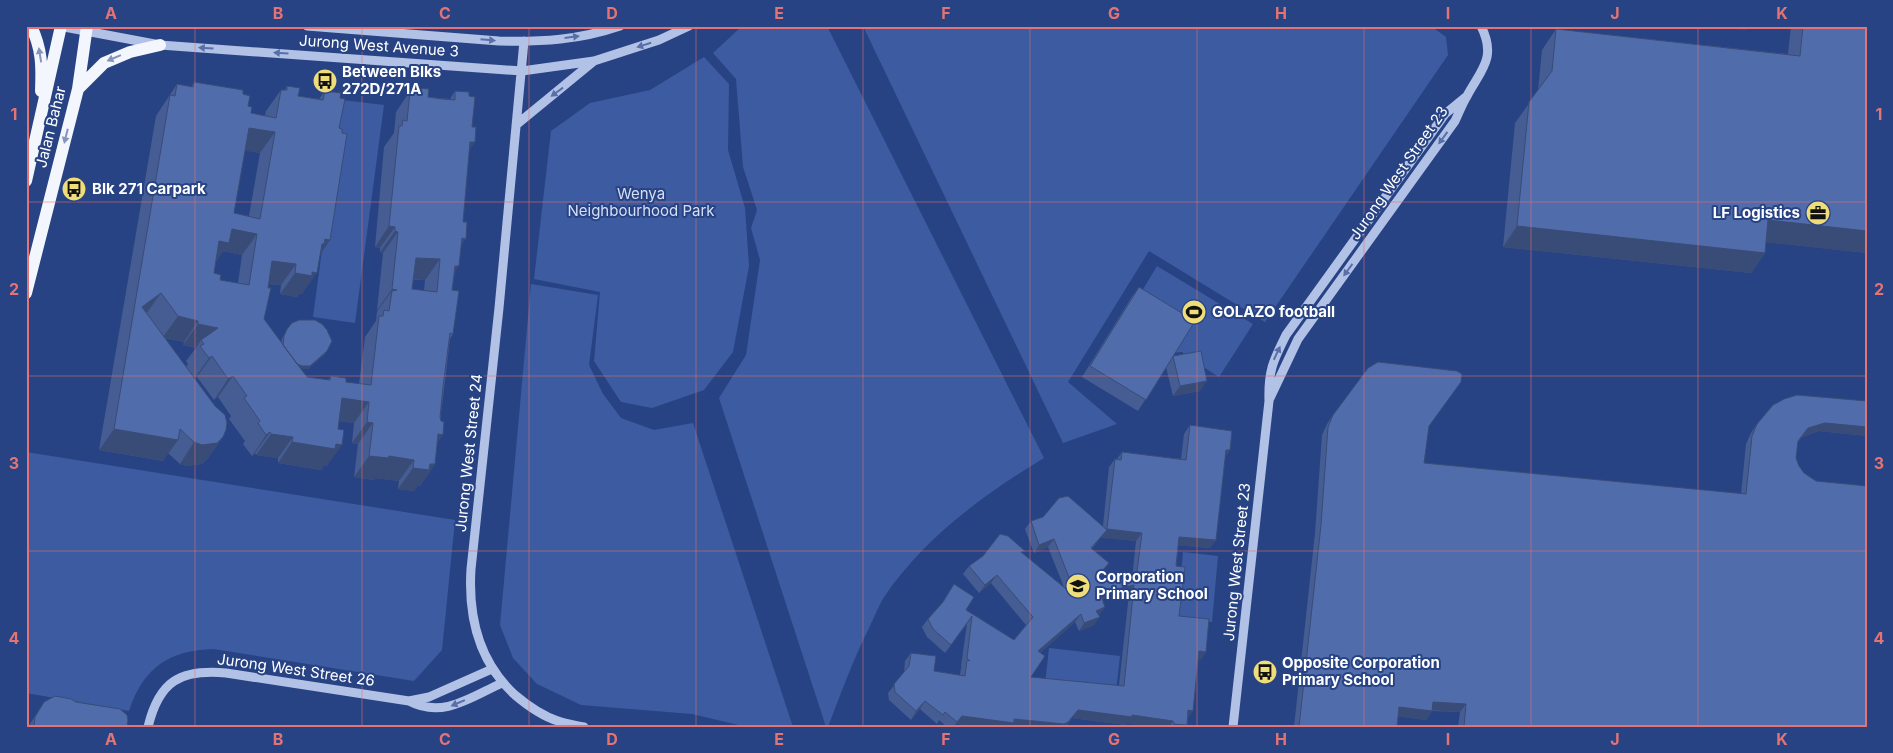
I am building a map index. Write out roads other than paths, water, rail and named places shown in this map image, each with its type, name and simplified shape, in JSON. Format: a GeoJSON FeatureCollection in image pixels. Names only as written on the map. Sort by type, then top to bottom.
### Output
{"type":"FeatureCollection","features":[{"type":"Feature","properties":{"kind":"main road"},"geometry":{"type":"LineString","coordinates":[[31,26],[37,39],[42,59],[40,121]]}},
{"type":"Feature","properties":{"kind":"main road","name":"Jalan Bahar"},"geometry":{"type":"LineString","coordinates":[[26,181],[61,27]]}},
{"type":"Feature","properties":{"kind":"main road","name":"Jalan Bahar"},"geometry":{"type":"LineString","coordinates":[[26,293],[78,89],[87,29]]}},
{"type":"Feature","properties":{"kind":"main road"},"geometry":{"type":"LineString","coordinates":[[78,89],[104,63],[130,52],[160,45]]}},
{"type":"Feature","properties":{"kind":"street","name":"Jurong West Avenue 3"},"geometry":{"type":"LineString","coordinates":[[307,26],[524,42],[592,35],[620,26]]}},
{"type":"Feature","properties":{"kind":"street","name":"Jurong West Avenue 3"},"geometry":{"type":"LineString","coordinates":[[61,27],[87,29],[160,45],[522,71],[594,61],[659,40],[689,26]]}},
{"type":"Feature","properties":{"kind":"street","name":"Jurong West Street 23"},"geometry":{"type":"LineString","coordinates":[[1233,727],[1269,400],[1268,379],[1274,359],[1286,335],[1445,114],[1467,96],[1484,70],[1487,57],[1487,43],[1481,26]]}},
{"type":"Feature","properties":{"kind":"street","name":"Jurong West Street 24"},"geometry":{"type":"LineString","coordinates":[[524,42],[470,586],[474,626],[479,644],[502,683],[541,714],[558,721],[584,727]]}},
{"type":"Feature","properties":{"kind":"street"},"geometry":{"type":"LineString","coordinates":[[516,125],[594,61]]}},
{"type":"Feature","properties":{"kind":"street","name":"Jurong West Street 26"},"geometry":{"type":"LineString","coordinates":[[409,701],[429,696],[492,668]]}},
{"type":"Feature","properties":{"kind":"street","name":"Jurong West Street 26"},"geometry":{"type":"LineString","coordinates":[[148,727],[155,704],[162,692],[172,682],[188,674],[204,671],[409,701],[422,708],[444,708],[502,683]]}},
{"type":"Feature","properties":{"kind":"place","name":"Between Blks 272D/271A"},"geometry":{"type":"Point","coordinates":[325,81]}},
{"type":"Feature","properties":{"kind":"place","name":"Blk 271 Carpark"},"geometry":{"type":"Point","coordinates":[74,189]}},
{"type":"Feature","properties":{"kind":"place","name":"LF Logistics"},"geometry":{"type":"Point","coordinates":[1818,213]}},
{"type":"Feature","properties":{"kind":"place","name":"GOLAZO football"},"geometry":{"type":"Point","coordinates":[1194,312]}},
{"type":"Feature","properties":{"kind":"place","name":"Corporation Primary School"},"geometry":{"type":"Point","coordinates":[1078,586]}},
{"type":"Feature","properties":{"kind":"place","name":"Opposite Corporation Primary School"},"geometry":{"type":"Point","coordinates":[1265,672]}},
{"type":"Feature","properties":{"kind":"park label","name":"Wenya Neighbourhood Park"},"geometry":{"type":"Point","coordinates":[641,202]}}]}
